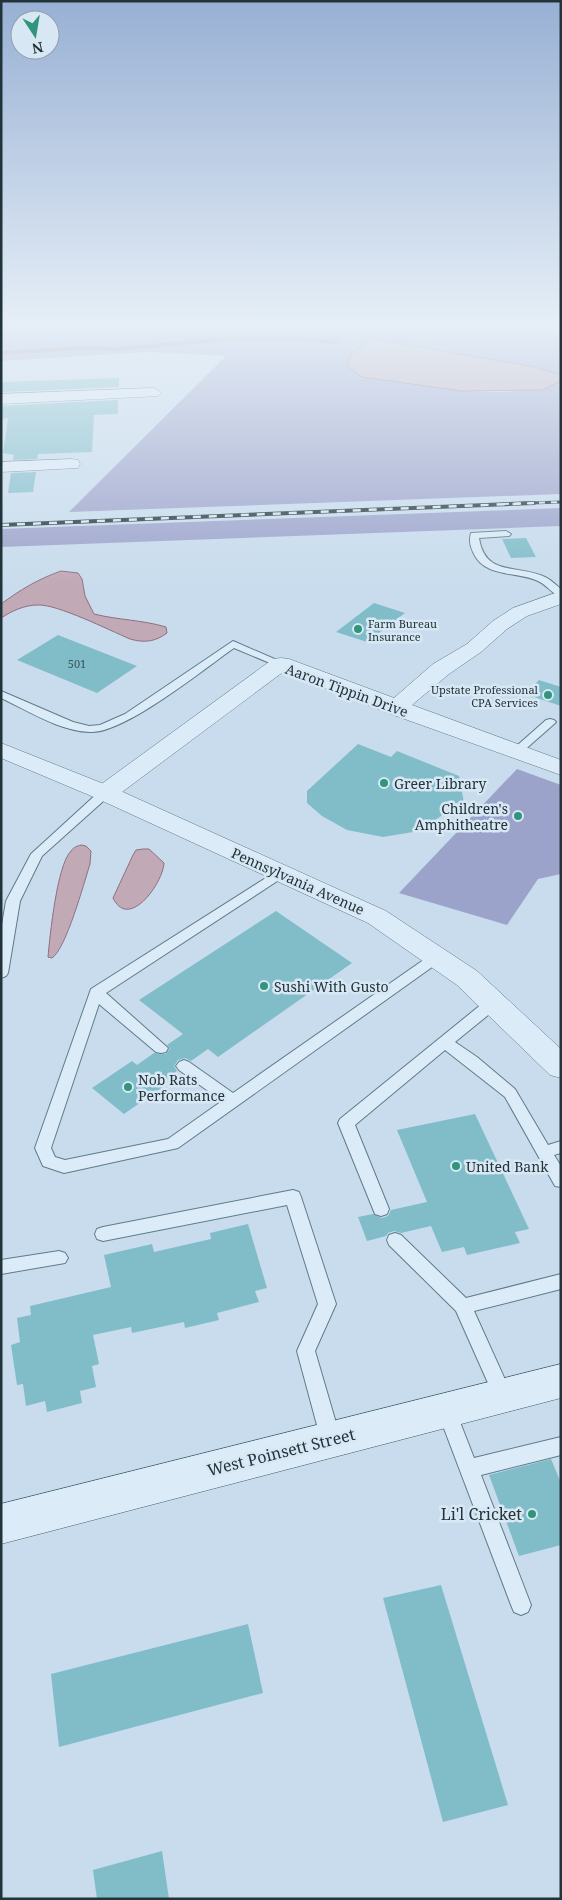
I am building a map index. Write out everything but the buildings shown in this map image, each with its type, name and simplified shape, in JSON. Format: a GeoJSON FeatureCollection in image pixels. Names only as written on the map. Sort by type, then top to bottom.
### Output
{"type":"FeatureCollection","features":[{"type":"Feature","properties":{"kind":"street"},"geometry":{"type":"LineString","coordinates":[[1,467],[72,464]]}},
{"type":"Feature","properties":{"kind":"street"},"geometry":{"type":"LineString","coordinates":[[396,708],[441,669],[474,648],[500,625],[520,612],[561,595]]}},
{"type":"Feature","properties":{"kind":"street","name":"Aaron Tippin Drive"},"geometry":{"type":"LineString","coordinates":[[106,793],[281,664],[561,768]]}},
{"type":"Feature","properties":{"kind":"street","name":"Pennsylvania Avenue"},"geometry":{"type":"LineString","coordinates":[[1,750],[106,793],[377,917],[467,978],[561,1068]]}},
{"type":"Feature","properties":{"kind":"street","name":"West Poinsett Street"},"geometry":{"type":"LineString","coordinates":[[1,1524],[561,1380]]}},
{"type":"Feature","properties":{"kind":"lane"},"geometry":{"type":"LineString","coordinates":[[506,534],[474,535],[474,550],[481,562],[503,571],[540,578],[561,595]]}},
{"type":"Feature","properties":{"kind":"lane"},"geometry":{"type":"LineString","coordinates":[[1,694],[75,726],[89,729],[111,726],[130,716],[233,644],[281,664]]}},
{"type":"Feature","properties":{"kind":"lane"},"geometry":{"type":"LineString","coordinates":[[516,752],[550,722]]}},
{"type":"Feature","properties":{"kind":"lane"},"geometry":{"type":"LineString","coordinates":[[1,973],[13,900],[37,854],[106,793]]}},
{"type":"Feature","properties":{"kind":"lane"},"geometry":{"type":"LineString","coordinates":[[280,872],[96,994],[43,1148],[50,1161],[64,1167],[172,1144],[437,957]]}},
{"type":"Feature","properties":{"kind":"lane"},"geometry":{"type":"LineString","coordinates":[[96,994],[161,1048]]}},
{"type":"Feature","properties":{"kind":"lane"},"geometry":{"type":"LineString","coordinates":[[381,1209],[346,1123],[493,1003]]}},
{"type":"Feature","properties":{"kind":"lane"},"geometry":{"type":"LineString","coordinates":[[445,1042],[472,1061],[510,1093],[561,1181]]}},
{"type":"Feature","properties":{"kind":"lane"},"geometry":{"type":"LineString","coordinates":[[184,1066],[233,1101]]}},
{"type":"Feature","properties":{"kind":"lane"},"geometry":{"type":"LineString","coordinates":[[544,1152],[561,1147]]}},
{"type":"Feature","properties":{"kind":"lane"},"geometry":{"type":"LineString","coordinates":[[104,1234],[293,1197],[327,1304],[306,1351],[331,1440]]}},
{"type":"Feature","properties":{"kind":"lane"},"geometry":{"type":"LineString","coordinates":[[395,1240],[463,1306],[503,1395]]}},
{"type":"Feature","properties":{"kind":"lane"},"geometry":{"type":"LineString","coordinates":[[1,1267],[59,1258]]}},
{"type":"Feature","properties":{"kind":"lane"},"geometry":{"type":"LineString","coordinates":[[463,1306],[561,1281]]}},
{"type":"Feature","properties":{"kind":"lane"},"geometry":{"type":"LineString","coordinates":[[446,1410],[521,1605]]}},
{"type":"Feature","properties":{"kind":"lane"},"geometry":{"type":"LineString","coordinates":[[469,1469],[561,1446]]}},
{"type":"Feature","properties":{"kind":"shaded area"},"geometry":{"type":"Polygon","coordinates":[[[170,412],[561,412],[561,494],[69,512],[170,412]]]}},
{"type":"Feature","properties":{"kind":"shaded area"},"geometry":{"type":"Polygon","coordinates":[[[561,508],[561,526],[1,547],[1,529],[561,508]]]}},
{"type":"Feature","properties":{"kind":"shaded area"},"geometry":{"type":"Polygon","coordinates":[[[61,571],[78,573],[82,579],[85,596],[94,614],[166,627],[167,633],[154,640],[130,639],[70,613],[38,605],[18,609],[1,618],[1,604],[30,585],[61,571]]]}},
{"type":"Feature","properties":{"kind":"shaded area"},"geometry":{"type":"Polygon","coordinates":[[[517,769],[561,785],[561,874],[538,879],[507,925],[399,893],[517,769]]]}},
{"type":"Feature","properties":{"kind":"shaded area"},"geometry":{"type":"Polygon","coordinates":[[[81,845],[86,846],[91,851],[90,864],[69,929],[57,952],[52,958],[48,957],[55,901],[62,870],[71,851],[81,845]]]}},
{"type":"Feature","properties":{"kind":"shaded area"},"geometry":{"type":"Polygon","coordinates":[[[149,849],[164,863],[162,872],[152,892],[136,907],[128,909],[120,907],[113,898],[136,850],[149,849]]]}},
{"type":"Feature","properties":{"kind":"railway"},"geometry":{"type":"LineString","coordinates":[[503,504],[561,502]]}},
{"type":"Feature","properties":{"kind":"railway"},"geometry":{"type":"LineString","coordinates":[[1,525],[534,503]]}},
{"type":"Feature","properties":{"kind":"place","name":"Farm Bureau Insurance"},"geometry":{"type":"Point","coordinates":[358,629]}},
{"type":"Feature","properties":{"kind":"place","name":"Upstate Professional CPA Services"},"geometry":{"type":"Point","coordinates":[548,695]}},
{"type":"Feature","properties":{"kind":"place","name":"Greer Library"},"geometry":{"type":"Point","coordinates":[384,783]}},
{"type":"Feature","properties":{"kind":"place","name":"Children's Amphitheatre"},"geometry":{"type":"Point","coordinates":[518,816]}},
{"type":"Feature","properties":{"kind":"place","name":"Sushi With Gusto"},"geometry":{"type":"Point","coordinates":[264,986]}},
{"type":"Feature","properties":{"kind":"place","name":"Nob Rats Performance"},"geometry":{"type":"Point","coordinates":[128,1087]}},
{"type":"Feature","properties":{"kind":"place","name":"United Bank"},"geometry":{"type":"Point","coordinates":[456,1166]}},
{"type":"Feature","properties":{"kind":"place","name":"Li'l Cricket"},"geometry":{"type":"Point","coordinates":[532,1514]}}]}
